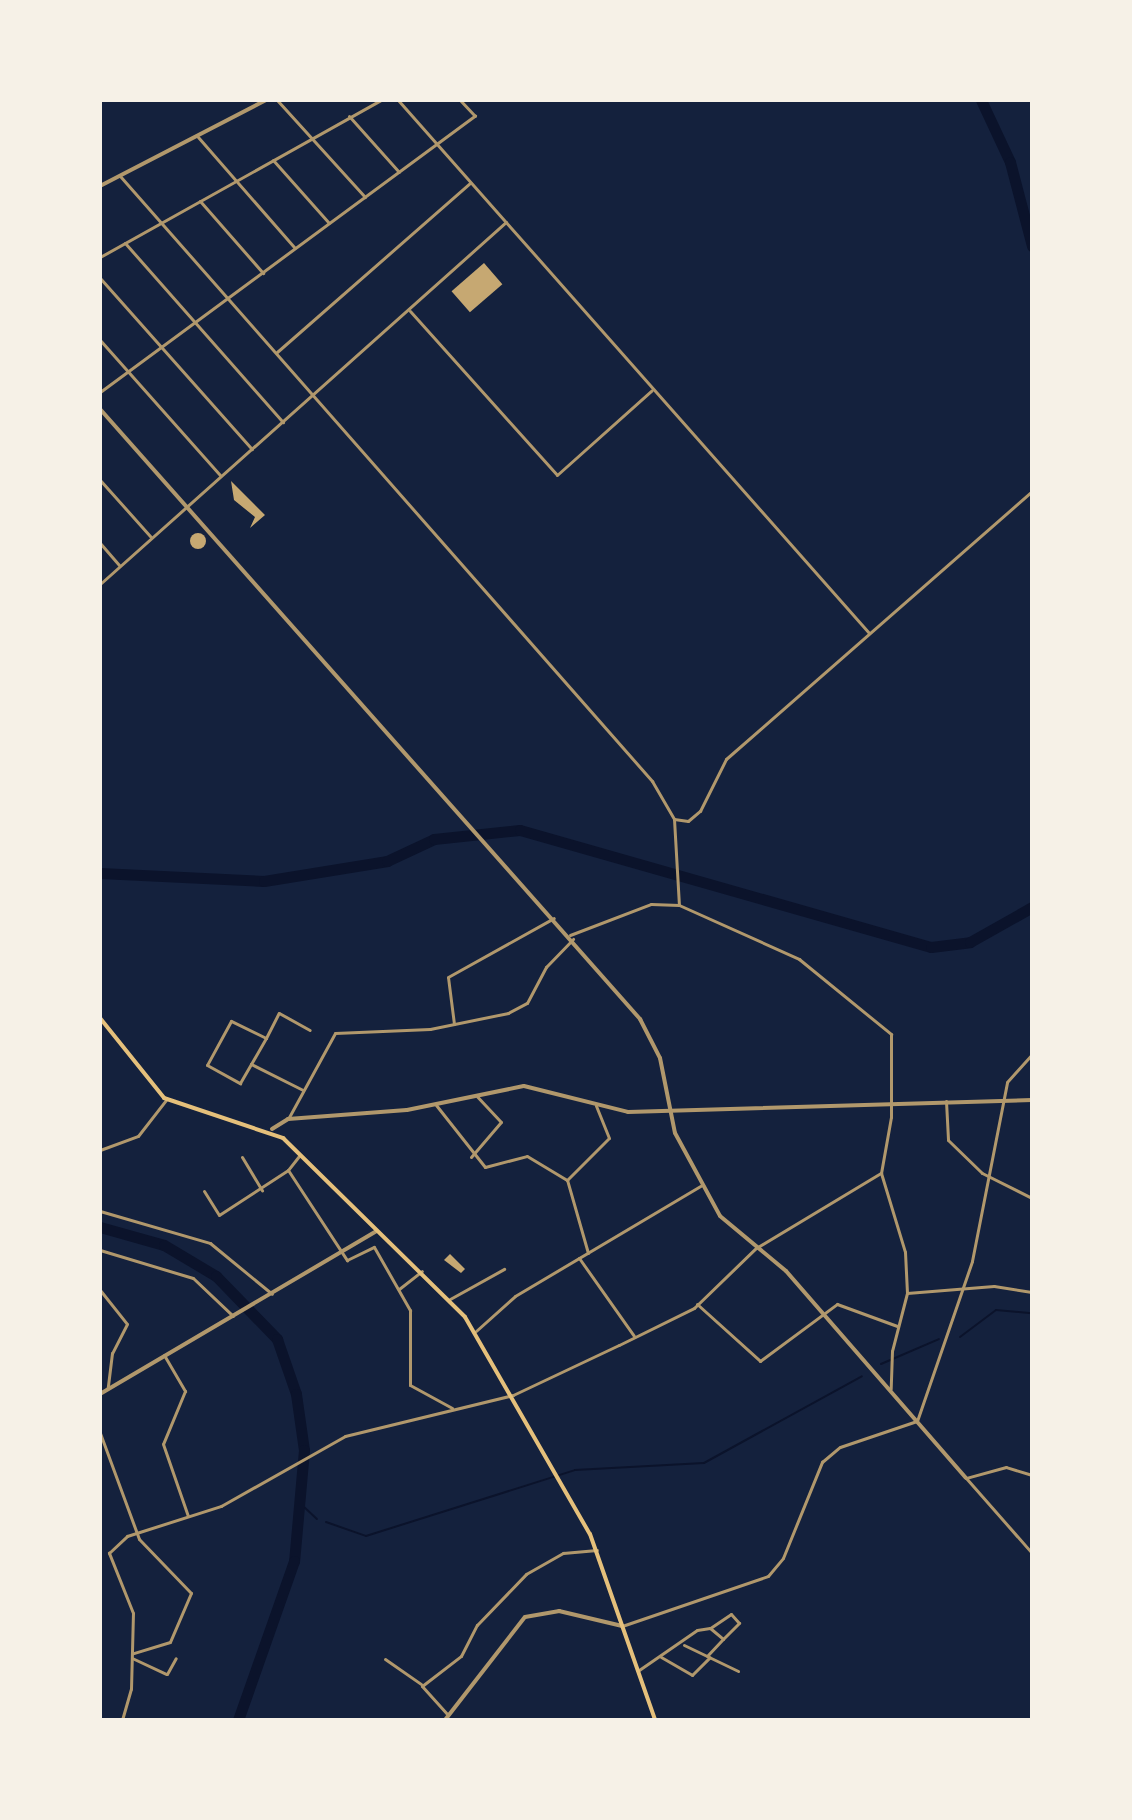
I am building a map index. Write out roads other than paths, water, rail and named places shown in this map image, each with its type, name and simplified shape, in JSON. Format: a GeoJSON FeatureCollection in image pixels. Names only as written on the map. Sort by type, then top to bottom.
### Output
{"type":"FeatureCollection","features":[{"type":"Feature","properties":{"kind":"main road"},"geometry":{"type":"LineString","coordinates":[[100,1018],[166,1100],[272,1129],[422,1271],[476,1331],[597,1550],[655,1720]]}},
{"type":"Feature","properties":{"kind":"street"},"geometry":{"type":"LineString","coordinates":[[100,186],[266,100]]}},
{"type":"Feature","properties":{"kind":"street"},"geometry":{"type":"LineString","coordinates":[[277,100],[365,197]]}},
{"type":"Feature","properties":{"kind":"street"},"geometry":{"type":"LineString","coordinates":[[100,257],[381,100]]}},
{"type":"Feature","properties":{"kind":"street"},"geometry":{"type":"LineString","coordinates":[[398,100],[869,633]]}},
{"type":"Feature","properties":{"kind":"street"},"geometry":{"type":"LineString","coordinates":[[100,392],[475,116],[460,100]]}},
{"type":"Feature","properties":{"kind":"street"},"geometry":{"type":"LineString","coordinates":[[349,116],[399,172]]}},
{"type":"Feature","properties":{"kind":"street"},"geometry":{"type":"LineString","coordinates":[[198,137],[295,248]]}},
{"type":"Feature","properties":{"kind":"street"},"geometry":{"type":"LineString","coordinates":[[273,160],[329,223]]}},
{"type":"Feature","properties":{"kind":"street"},"geometry":{"type":"LineString","coordinates":[[120,176],[605,721],[674,821],[679,905]]}},
{"type":"Feature","properties":{"kind":"street"},"geometry":{"type":"LineString","coordinates":[[277,352],[471,182]]}},
{"type":"Feature","properties":{"kind":"street"},"geometry":{"type":"LineString","coordinates":[[200,201],[263,273]]}},
{"type":"Feature","properties":{"kind":"street"},"geometry":{"type":"LineString","coordinates":[[100,584],[506,222]]}},
{"type":"Feature","properties":{"kind":"street"},"geometry":{"type":"LineString","coordinates":[[125,243],[283,422]]}},
{"type":"Feature","properties":{"kind":"street"},"geometry":{"type":"LineString","coordinates":[[100,278],[252,449]]}},
{"type":"Feature","properties":{"kind":"street"},"geometry":{"type":"LineString","coordinates":[[410,310],[557,475],[652,390]]}},
{"type":"Feature","properties":{"kind":"street"},"geometry":{"type":"LineString","coordinates":[[100,340],[221,476]]}},
{"type":"Feature","properties":{"kind":"street"},"geometry":{"type":"LineString","coordinates":[[100,409],[572,937],[650,1035],[673,1110],[675,1133],[727,1224],[821,1311],[1032,1553]]}},
{"type":"Feature","properties":{"kind":"street"},"geometry":{"type":"LineString","coordinates":[[100,480],[152,538]]}},
{"type":"Feature","properties":{"kind":"street"},"geometry":{"type":"LineString","coordinates":[[674,821],[700,811],[726,759],[1032,491]]}},
{"type":"Feature","properties":{"kind":"street"},"geometry":{"type":"LineString","coordinates":[[100,543],[120,566]]}},
{"type":"Feature","properties":{"kind":"street"},"geometry":{"type":"LineString","coordinates":[[288,1119],[335,1033],[454,1024],[523,1006],[572,937],[651,904],[679,905],[799,959],[883,1026],[894,1043],[892,1101],[881,1173],[905,1252],[907,1293],[892,1351],[891,1390]]}},
{"type":"Feature","properties":{"kind":"street"},"geometry":{"type":"LineString","coordinates":[[454,1024],[448,977],[554,918]]}},
{"type":"Feature","properties":{"kind":"street"},"geometry":{"type":"LineString","coordinates":[[266,1038],[231,1021],[207,1065],[240,1083],[266,1038],[279,1013],[310,1030]]}},
{"type":"Feature","properties":{"kind":"street"},"geometry":{"type":"LineString","coordinates":[[917,1421],[964,1288],[1002,1101],[1013,1071],[1032,1054]]}},
{"type":"Feature","properties":{"kind":"street"},"geometry":{"type":"LineString","coordinates":[[251,1064],[303,1090]]}},
{"type":"Feature","properties":{"kind":"street"},"geometry":{"type":"LineString","coordinates":[[272,1129],[288,1119],[436,1105],[536,1087],[596,1106],[673,1110],[892,1101],[1032,1100]]}},
{"type":"Feature","properties":{"kind":"street"},"geometry":{"type":"LineString","coordinates":[[471,1157],[501,1122],[477,1096]]}},
{"type":"Feature","properties":{"kind":"street"},"geometry":{"type":"LineString","coordinates":[[100,1150],[138,1136],[166,1100]]}},
{"type":"Feature","properties":{"kind":"street"},"geometry":{"type":"LineString","coordinates":[[946,1101],[948,1140],[989,1177],[1032,1198]]}},
{"type":"Feature","properties":{"kind":"street"},"geometry":{"type":"LineString","coordinates":[[436,1105],[471,1157],[492,1168],[527,1156],[567,1180],[588,1253]]}},
{"type":"Feature","properties":{"kind":"street"},"geometry":{"type":"LineString","coordinates":[[567,1180],[609,1138],[596,1106]]}},
{"type":"Feature","properties":{"kind":"street"},"geometry":{"type":"LineString","coordinates":[[204,1191],[219,1215],[262,1190],[288,1170],[301,1155]]}},
{"type":"Feature","properties":{"kind":"street"},"geometry":{"type":"LineString","coordinates":[[242,1157],[262,1190]]}},
{"type":"Feature","properties":{"kind":"street"},"geometry":{"type":"LineString","coordinates":[[288,1170],[342,1252],[351,1260],[374,1247],[399,1289],[415,1333],[410,1385],[452,1408]]}},
{"type":"Feature","properties":{"kind":"street"},"geometry":{"type":"LineString","coordinates":[[122,1720],[132,1656],[133,1613],[109,1553],[136,1531],[241,1496],[286,1463],[321,1446],[452,1408],[513,1395],[697,1304],[756,1248],[881,1173]]}},
{"type":"Feature","properties":{"kind":"street"},"geometry":{"type":"LineString","coordinates":[[476,1331],[515,1296],[702,1185]]}},
{"type":"Feature","properties":{"kind":"street"},"geometry":{"type":"LineString","coordinates":[[100,1211],[210,1243],[272,1294]]}},
{"type":"Feature","properties":{"kind":"street"},"geometry":{"type":"LineString","coordinates":[[100,1394],[378,1231]]}},
{"type":"Feature","properties":{"kind":"street"},"geometry":{"type":"LineString","coordinates":[[100,1250],[193,1278],[234,1315]]}},
{"type":"Feature","properties":{"kind":"street"},"geometry":{"type":"LineString","coordinates":[[579,1258],[634,1336]]}},
{"type":"Feature","properties":{"kind":"street"},"geometry":{"type":"LineString","coordinates":[[450,1299],[504,1269]]}},
{"type":"Feature","properties":{"kind":"street"},"geometry":{"type":"LineString","coordinates":[[399,1289],[422,1271]]}},
{"type":"Feature","properties":{"kind":"street"},"geometry":{"type":"LineString","coordinates":[[907,1293],[964,1288],[1032,1292]]}},
{"type":"Feature","properties":{"kind":"street"},"geometry":{"type":"LineString","coordinates":[[100,1290],[127,1324],[112,1353],[108,1388]]}},
{"type":"Feature","properties":{"kind":"street"},"geometry":{"type":"LineString","coordinates":[[697,1304],[760,1361],[821,1311],[847,1304],[876,1323],[897,1326]]}},
{"type":"Feature","properties":{"kind":"street"},"geometry":{"type":"LineString","coordinates":[[164,1355],[185,1391],[163,1444],[188,1516]]}},
{"type":"Feature","properties":{"kind":"street"},"geometry":{"type":"LineString","coordinates":[[385,1659],[422,1686],[446,1717],[525,1617],[559,1611],[622,1626],[768,1576],[783,1558],[822,1462],[840,1447],[917,1421]]}},
{"type":"Feature","properties":{"kind":"street"},"geometry":{"type":"LineString","coordinates":[[100,1433],[136,1531],[191,1593],[170,1642],[132,1656]]}},
{"type":"Feature","properties":{"kind":"street"},"geometry":{"type":"LineString","coordinates":[[966,1478],[1006,1467],[1032,1475]]}},
{"type":"Feature","properties":{"kind":"street"},"geometry":{"type":"LineString","coordinates":[[422,1686],[461,1656],[518,1580],[563,1553],[597,1550]]}},
{"type":"Feature","properties":{"kind":"street"},"geometry":{"type":"LineString","coordinates":[[639,1670],[731,1614],[739,1623],[692,1675],[661,1657]]}},
{"type":"Feature","properties":{"kind":"street"},"geometry":{"type":"LineString","coordinates":[[710,1628],[723,1639]]}},
{"type":"Feature","properties":{"kind":"street"},"geometry":{"type":"LineString","coordinates":[[684,1645],[738,1671]]}},
{"type":"Feature","properties":{"kind":"street"},"geometry":{"type":"LineString","coordinates":[[132,1656],[167,1674],[176,1658]]}},
{"type":"Feature","properties":{"kind":"waterway"},"geometry":{"type":"LineString","coordinates":[[981,100],[1010,162],[1032,246]]}},
{"type":"Feature","properties":{"kind":"waterway"},"geometry":{"type":"LineString","coordinates":[[100,873],[264,881],[387,861],[434,839],[520,830],[931,947],[970,942],[1032,907]]}},
{"type":"Feature","properties":{"kind":"waterway"},"geometry":{"type":"LineString","coordinates":[[100,1227],[164,1245],[216,1276],[277,1339],[296,1394],[304,1450],[294,1561],[238,1720]]}},
{"type":"Feature","properties":{"kind":"waterway"},"geometry":{"type":"LineString","coordinates":[[960,1337],[996,1310],[1032,1313]]}},
{"type":"Feature","properties":{"kind":"waterway"},"geometry":{"type":"LineString","coordinates":[[881,1364],[939,1339]]}},
{"type":"Feature","properties":{"kind":"waterway"},"geometry":{"type":"LineString","coordinates":[[326,1522],[366,1536],[575,1470],[704,1463],[862,1376]]}},
{"type":"Feature","properties":{"kind":"waterway"},"geometry":{"type":"LineString","coordinates":[[303,1506],[317,1519]]}}]}
